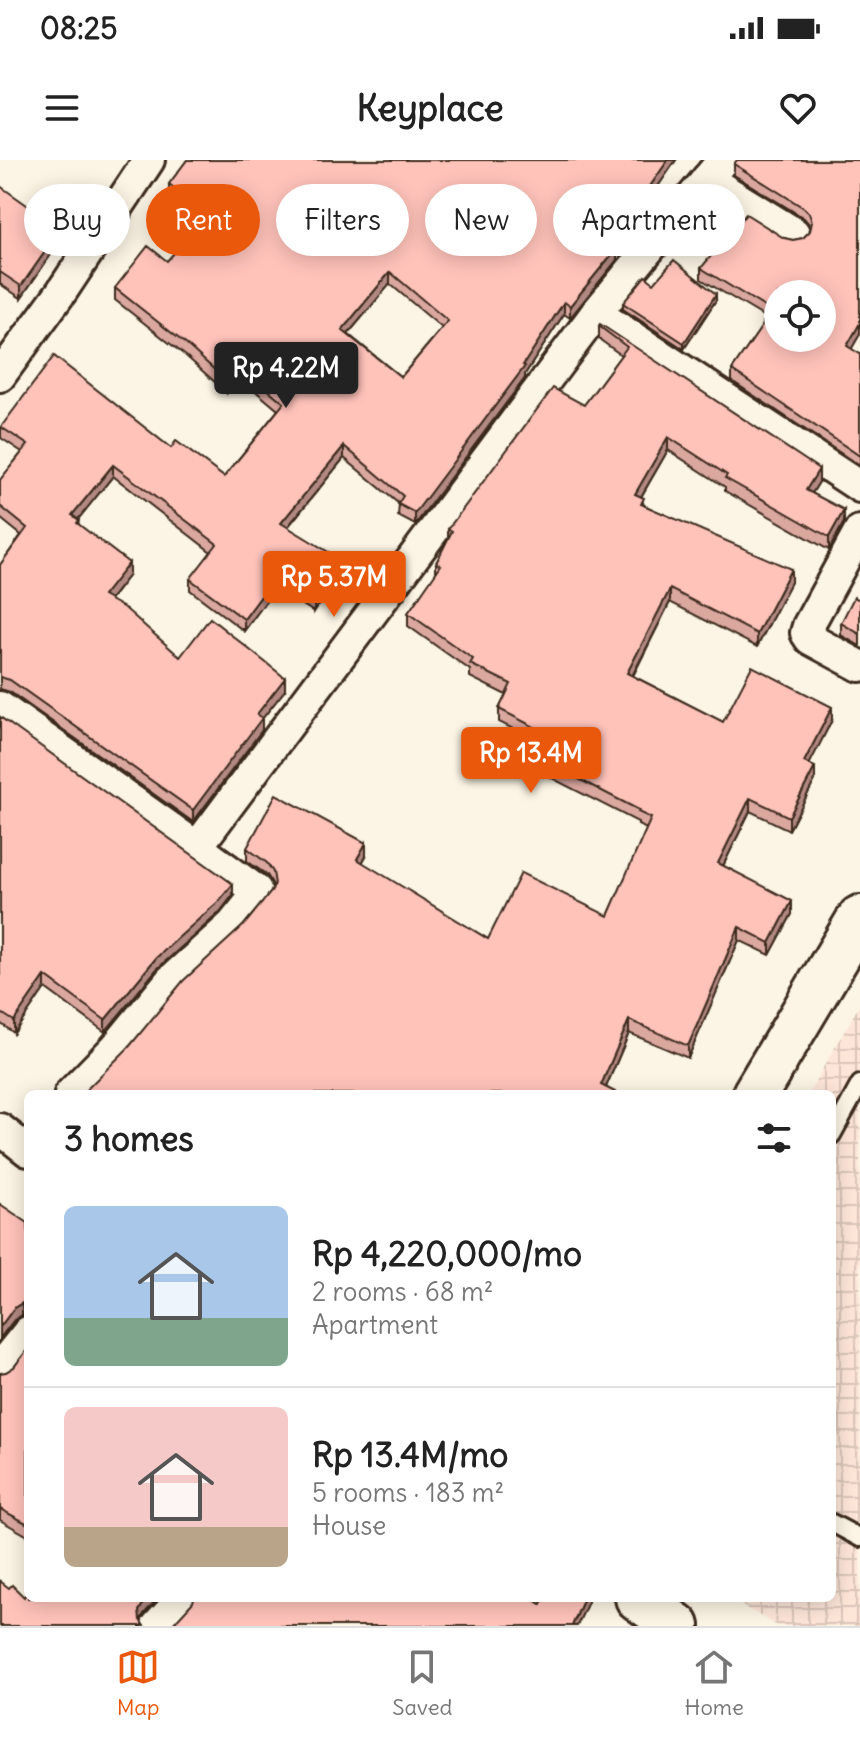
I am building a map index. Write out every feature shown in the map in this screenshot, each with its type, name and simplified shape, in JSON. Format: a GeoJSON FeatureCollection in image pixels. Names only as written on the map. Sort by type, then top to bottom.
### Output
{"type":"FeatureCollection","features":[{"type":"Feature","properties":{"kind":"street"},"geometry":{"type":"LineString","coordinates":[[0,376],[62,291],[149,160]]}},
{"type":"Feature","properties":{"kind":"street"},"geometry":{"type":"LineString","coordinates":[[197,847],[596,313],[715,169],[794,233]]}},
{"type":"Feature","properties":{"kind":"street"},"geometry":{"type":"LineString","coordinates":[[596,313],[860,487]]}},
{"type":"Feature","properties":{"kind":"street"},"geometry":{"type":"LineString","coordinates":[[860,531],[806,633],[810,639],[860,666]]}},
{"type":"Feature","properties":{"kind":"street"},"geometry":{"type":"LineString","coordinates":[[0,707],[197,847],[256,890],[257,894],[232,925],[170,981],[115,1048],[74,1090]]}},
{"type":"Feature","properties":{"kind":"street"},"geometry":{"type":"LineString","coordinates":[[757,1090],[860,918]]}},
{"type":"Feature","properties":{"kind":"street"},"geometry":{"type":"LineString","coordinates":[[0,1367],[24,1337]]}},
{"type":"Feature","properties":{"kind":"street"},"geometry":{"type":"LineString","coordinates":[[157,1626],[179,1602]]}},
{"type":"Feature","properties":{"kind":"street"},"geometry":{"type":"LineString","coordinates":[[644,1602],[677,1626]]}},
{"type":"Feature","properties":{"kind":"lane"},"geometry":{"type":"LineString","coordinates":[[836,1128],[860,1084]]}},
{"type":"Feature","properties":{"kind":"lane"},"geometry":{"type":"LineString","coordinates":[[836,1525],[860,1538]]}},
{"type":"Feature","properties":{"kind":"shaded area"},"geometry":{"type":"Polygon","coordinates":[[[860,1004],[860,1626],[778,1626],[735,1602],[836,1602],[836,1090],[810,1090],[860,1004]]]}},
{"type":"Feature","properties":{"kind":"building"},"geometry":{"type":"Polygon","coordinates":[[[187,160],[668,160],[652,184],[553,184],[553,256],[611,256],[570,306],[564,302],[525,366],[415,513],[398,504],[403,496],[344,446],[281,523],[340,559],[314,600],[276,576],[244,619],[190,579],[217,544],[113,465],[72,515],[79,520],[77,523],[129,563],[103,596],[126,609],[180,657],[210,618],[285,678],[257,714],[262,718],[193,810],[10,680],[0,677],[0,565],[27,528],[0,506],[0,480],[28,445],[1,427],[54,356],[171,448],[176,441],[224,477],[284,403],[240,366],[227,381],[115,288],[146,249],[146,256],[161,256],[167,261],[172,256],[260,256],[260,184],[169,184],[187,160]],[[390,272],[342,330],[401,377],[448,321],[390,272]]]}},
{"type":"Feature","properties":{"kind":"building"},"geometry":{"type":"Polygon","coordinates":[[[737,160],[860,160],[860,323],[847,346],[860,354],[860,456],[732,370],[764,323],[764,352],[836,352],[836,280],[764,280],[764,307],[701,268],[711,256],[745,256],[746,214],[784,238],[803,238],[810,231],[812,222],[804,208],[734,164],[737,160]]]}},
{"type":"Feature","properties":{"kind":"building"},"geometry":{"type":"Polygon","coordinates":[[[0,186],[24,203],[24,256],[42,256],[21,286],[0,272],[0,186]]]}},
{"type":"Feature","properties":{"kind":"building"},"geometry":{"type":"Polygon","coordinates":[[[674,260],[716,294],[684,343],[623,303],[645,276],[654,283],[674,260]]]}},
{"type":"Feature","properties":{"kind":"building"},"geometry":{"type":"Polygon","coordinates":[[[599,326],[819,469],[806,490],[844,510],[829,537],[725,478],[727,475],[668,437],[635,494],[644,498],[641,504],[791,569],[757,634],[670,589],[627,673],[723,722],[752,666],[832,707],[804,762],[815,767],[789,817],[750,798],[718,863],[792,901],[770,943],[739,927],[688,1046],[629,1020],[601,1085],[611,1090],[86,1090],[129,1047],[183,981],[244,925],[271,892],[275,884],[273,872],[267,863],[247,848],[276,794],[366,843],[357,859],[488,939],[521,873],[608,916],[651,818],[532,755],[544,732],[499,709],[511,684],[470,664],[473,659],[408,613],[441,565],[436,563],[452,531],[448,529],[553,388],[584,405],[627,347],[599,326]]]}},
{"type":"Feature","properties":{"kind":"building"},"geometry":{"type":"Polygon","coordinates":[[[854,597],[860,600],[860,634],[841,623],[854,597]]]}},
{"type":"Feature","properties":{"kind":"building"},"geometry":{"type":"Polygon","coordinates":[[[0,717],[233,884],[219,901],[156,958],[105,1020],[45,976],[14,1021],[0,1012],[0,717]]]}},
{"type":"Feature","properties":{"kind":"building"},"geometry":{"type":"Polygon","coordinates":[[[0,1204],[24,1220],[24,1303],[14,1308],[0,1327],[0,1204]]]}},
{"type":"Feature","properties":{"kind":"building"},"geometry":{"type":"Polygon","coordinates":[[[24,1354],[24,1522],[0,1509],[0,1373],[14,1367],[24,1354]]]}},
{"type":"Feature","properties":{"kind":"building"},"geometry":{"type":"Polygon","coordinates":[[[0,1581],[9,1588],[12,1585],[24,1597],[24,1602],[145,1602],[139,1611],[144,1626],[0,1626],[0,1581]]]}},
{"type":"Feature","properties":{"kind":"building"},"geometry":{"type":"Polygon","coordinates":[[[193,1602],[582,1602],[572,1626],[171,1626],[193,1602]]]}}]}
